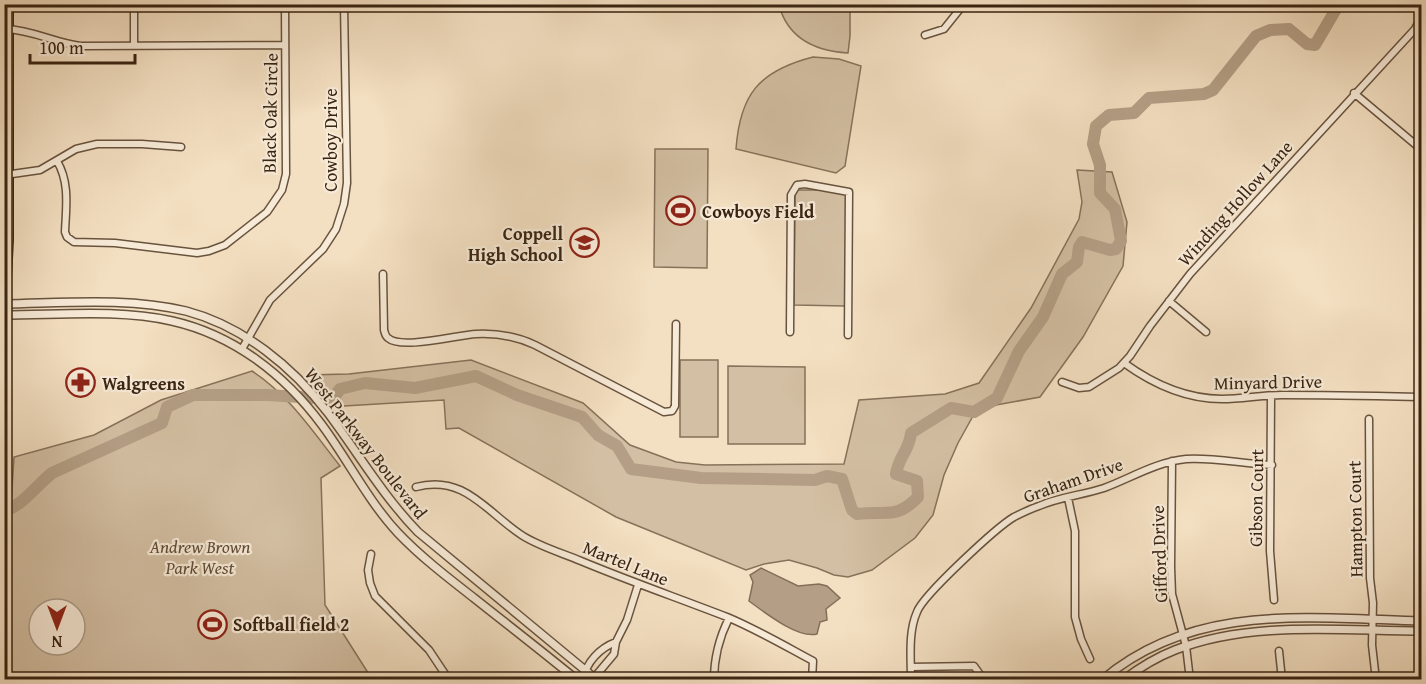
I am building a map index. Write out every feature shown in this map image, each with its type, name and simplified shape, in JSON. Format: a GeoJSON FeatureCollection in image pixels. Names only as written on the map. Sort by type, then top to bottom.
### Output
{"type":"FeatureCollection","features":[{"type":"Feature","properties":{"kind":"main road"},"geometry":{"type":"LineString","coordinates":[[4,315],[8,4]]}},
{"type":"Feature","properties":{"kind":"street"},"geometry":{"type":"LineString","coordinates":[[134,4],[134,46]]}},
{"type":"Feature","properties":{"kind":"street","name":"Black Oak Circle"},"geometry":{"type":"LineString","coordinates":[[57,161],[66,184],[65,232],[67,237],[74,242],[115,243],[196,253],[225,245],[267,212],[282,190],[286,174],[285,4]]}},
{"type":"Feature","properties":{"kind":"street","name":"Cowboy Drive"},"geometry":{"type":"LineString","coordinates":[[242,349],[277,291],[323,249],[336,229],[344,204],[347,183],[344,4]]}},
{"type":"Feature","properties":{"kind":"street"},"geometry":{"type":"LineString","coordinates":[[925,35],[944,29],[953,21],[964,4]]}},
{"type":"Feature","properties":{"kind":"street","name":"Winding Hollow Lane"},"geometry":{"type":"LineString","coordinates":[[1062,382],[1079,388],[1089,387],[1124,363],[1190,274],[1415,28],[1422,16]]}},
{"type":"Feature","properties":{"kind":"street"},"geometry":{"type":"LineString","coordinates":[[1415,28],[1422,33]]}},
{"type":"Feature","properties":{"kind":"street"},"geometry":{"type":"LineString","coordinates":[[6,29],[35,33],[65,44],[285,45]]}},
{"type":"Feature","properties":{"kind":"street"},"geometry":{"type":"LineString","coordinates":[[1354,93],[1422,150]]}},
{"type":"Feature","properties":{"kind":"street"},"geometry":{"type":"LineString","coordinates":[[6,175],[40,170],[76,149],[97,144],[181,147]]}},
{"type":"Feature","properties":{"kind":"street"},"geometry":{"type":"LineString","coordinates":[[789,332],[791,195],[798,185],[806,184],[849,192],[848,335]]}},
{"type":"Feature","properties":{"kind":"street"},"geometry":{"type":"LineString","coordinates":[[383,274],[384,330],[386,336],[393,340],[408,343],[476,334],[517,338],[535,345],[663,412],[672,411],[675,406],[676,324]]}},
{"type":"Feature","properties":{"kind":"street"},"geometry":{"type":"LineString","coordinates":[[1169,301],[1206,332]]}},
{"type":"Feature","properties":{"kind":"street","name":"West Parkway Boulevard"},"geometry":{"type":"LineString","coordinates":[[5,304],[134,304],[185,311],[206,318],[248,339],[281,362],[327,412],[394,507],[418,532],[595,679]]}},
{"type":"Feature","properties":{"kind":"street","name":"West Parkway Boulevard"},"geometry":{"type":"LineString","coordinates":[[4,315],[115,315],[149,318],[192,327],[242,349],[277,376],[311,412],[377,508],[397,532],[425,559],[577,680]]}},
{"type":"Feature","properties":{"kind":"street","name":"Minyard Drive"},"geometry":{"type":"LineString","coordinates":[[1124,363],[1154,382],[1202,398],[1422,397]]}},
{"type":"Feature","properties":{"kind":"street","name":"Gibson Court"},"geometry":{"type":"LineString","coordinates":[[1271,396],[1270,550],[1274,600]]}},
{"type":"Feature","properties":{"kind":"street","name":"Hampton Court"},"geometry":{"type":"LineString","coordinates":[[1369,419],[1370,578],[1376,680]]}},
{"type":"Feature","properties":{"kind":"street","name":"Graham Drive"},"geometry":{"type":"LineString","coordinates":[[911,680],[911,639],[916,613],[921,603],[936,586],[1013,518],[1041,504],[1104,488],[1150,468],[1185,459],[1272,465]]}},
{"type":"Feature","properties":{"kind":"street","name":"Gifford Drive"},"geometry":{"type":"LineString","coordinates":[[1172,462],[1172,585],[1177,618],[1186,646],[1190,680]]}},
{"type":"Feature","properties":{"kind":"street","name":"Martel Lane"},"geometry":{"type":"LineString","coordinates":[[416,487],[429,483],[460,489],[474,496],[513,528],[535,542],[638,585],[729,618],[813,661],[812,680]]}},
{"type":"Feature","properties":{"kind":"street"},"geometry":{"type":"LineString","coordinates":[[1068,498],[1075,531],[1075,617],[1090,659]]}},
{"type":"Feature","properties":{"kind":"street"},"geometry":{"type":"LineString","coordinates":[[371,554],[368,570],[375,596],[429,650],[449,680]]}},
{"type":"Feature","properties":{"kind":"street"},"geometry":{"type":"LineString","coordinates":[[595,679],[614,654],[616,642],[627,620],[638,585]]}},
{"type":"Feature","properties":{"kind":"street"},"geometry":{"type":"LineString","coordinates":[[714,680],[714,663],[720,636],[729,618]]}},
{"type":"Feature","properties":{"kind":"street"},"geometry":{"type":"LineString","coordinates":[[1102,680],[1137,655],[1161,642],[1207,626],[1246,619],[1422,621]]}},
{"type":"Feature","properties":{"kind":"street"},"geometry":{"type":"LineString","coordinates":[[1124,680],[1159,658],[1186,646],[1252,631],[1422,631]]}},
{"type":"Feature","properties":{"kind":"street"},"geometry":{"type":"LineString","coordinates":[[584,680],[585,670],[603,647],[616,642]]}},
{"type":"Feature","properties":{"kind":"street"},"geometry":{"type":"LineString","coordinates":[[1280,651],[1282,680]]}},
{"type":"Feature","properties":{"kind":"street"},"geometry":{"type":"LineString","coordinates":[[911,667],[974,666],[984,680]]}},
{"type":"Feature","properties":{"kind":"green space"},"geometry":{"type":"Polygon","coordinates":[[[779,5],[850,5],[848,53],[814,46],[796,35],[783,17],[779,5]]]}},
{"type":"Feature","properties":{"kind":"green space"},"geometry":{"type":"Polygon","coordinates":[[[813,57],[839,59],[861,66],[845,166],[836,173],[736,149],[742,113],[756,88],[779,70],[813,57]]]}},
{"type":"Feature","properties":{"kind":"green space"},"geometry":{"type":"Polygon","coordinates":[[[655,149],[708,149],[707,268],[654,267],[655,149]]]}},
{"type":"Feature","properties":{"kind":"green space"},"geometry":{"type":"Polygon","coordinates":[[[1077,170],[1112,172],[1127,222],[1123,266],[1083,337],[1040,397],[996,405],[973,416],[944,475],[933,515],[915,538],[872,570],[848,577],[834,575],[789,560],[746,570],[616,517],[459,428],[446,429],[444,400],[344,406],[307,375],[349,374],[471,360],[583,403],[630,445],[676,462],[705,465],[844,464],[859,400],[945,394],[979,383],[1031,308],[1079,219],[1082,202],[1077,170]]]}},
{"type":"Feature","properties":{"kind":"green space"},"geometry":{"type":"Polygon","coordinates":[[[795,190],[847,190],[846,306],[794,305],[795,190]]]}},
{"type":"Feature","properties":{"kind":"green space"},"geometry":{"type":"Polygon","coordinates":[[[680,360],[718,360],[718,437],[680,437],[680,360]]]}},
{"type":"Feature","properties":{"kind":"green space"},"geometry":{"type":"Polygon","coordinates":[[[728,366],[805,367],[805,444],[728,444],[728,366]]]}},
{"type":"Feature","properties":{"kind":"green space","name":"Andrew Brown Park West"},"geometry":{"type":"Polygon","coordinates":[[[252,371],[278,391],[340,466],[321,478],[325,605],[372,679],[9,679],[10,520],[14,457],[94,435],[161,400],[252,371]]]}},
{"type":"Feature","properties":{"kind":"shaded area"},"geometry":{"type":"Polygon","coordinates":[[[761,568],[798,586],[819,584],[827,586],[840,598],[826,609],[827,620],[820,622],[817,634],[791,629],[749,601],[753,582],[750,575],[761,568]]]}},
{"type":"Feature","properties":{"kind":"waterway"},"geometry":{"type":"LineString","coordinates":[[4,512],[24,499],[52,473],[162,423],[167,407],[193,395],[267,395],[333,399],[340,389],[365,383],[415,388],[476,376],[517,395],[582,417],[598,435],[617,446],[631,469],[701,478],[815,480],[827,476],[842,479],[852,510],[857,514],[891,513],[903,509],[918,497],[917,481],[896,474],[911,433],[951,408],[974,412],[997,398],[1019,351],[1043,317],[1062,274],[1077,262],[1082,242],[1110,250],[1116,249],[1121,241],[1115,209],[1100,193],[1100,165],[1093,144],[1096,126],[1109,115],[1134,113],[1149,98],[1204,94],[1213,90],[1256,36],[1270,30],[1289,29],[1307,44],[1315,45],[1339,4]]}},
{"type":"Feature","properties":{"kind":"place","name":"Cowboys Field"},"geometry":{"type":"Point","coordinates":[681,211]}},
{"type":"Feature","properties":{"kind":"place","name":"Coppell High School"},"geometry":{"type":"Point","coordinates":[584,243]}},
{"type":"Feature","properties":{"kind":"place","name":"Walgreens"},"geometry":{"type":"Point","coordinates":[81,383]}},
{"type":"Feature","properties":{"kind":"place","name":"Softball field 2"},"geometry":{"type":"Point","coordinates":[212,624]}}]}
